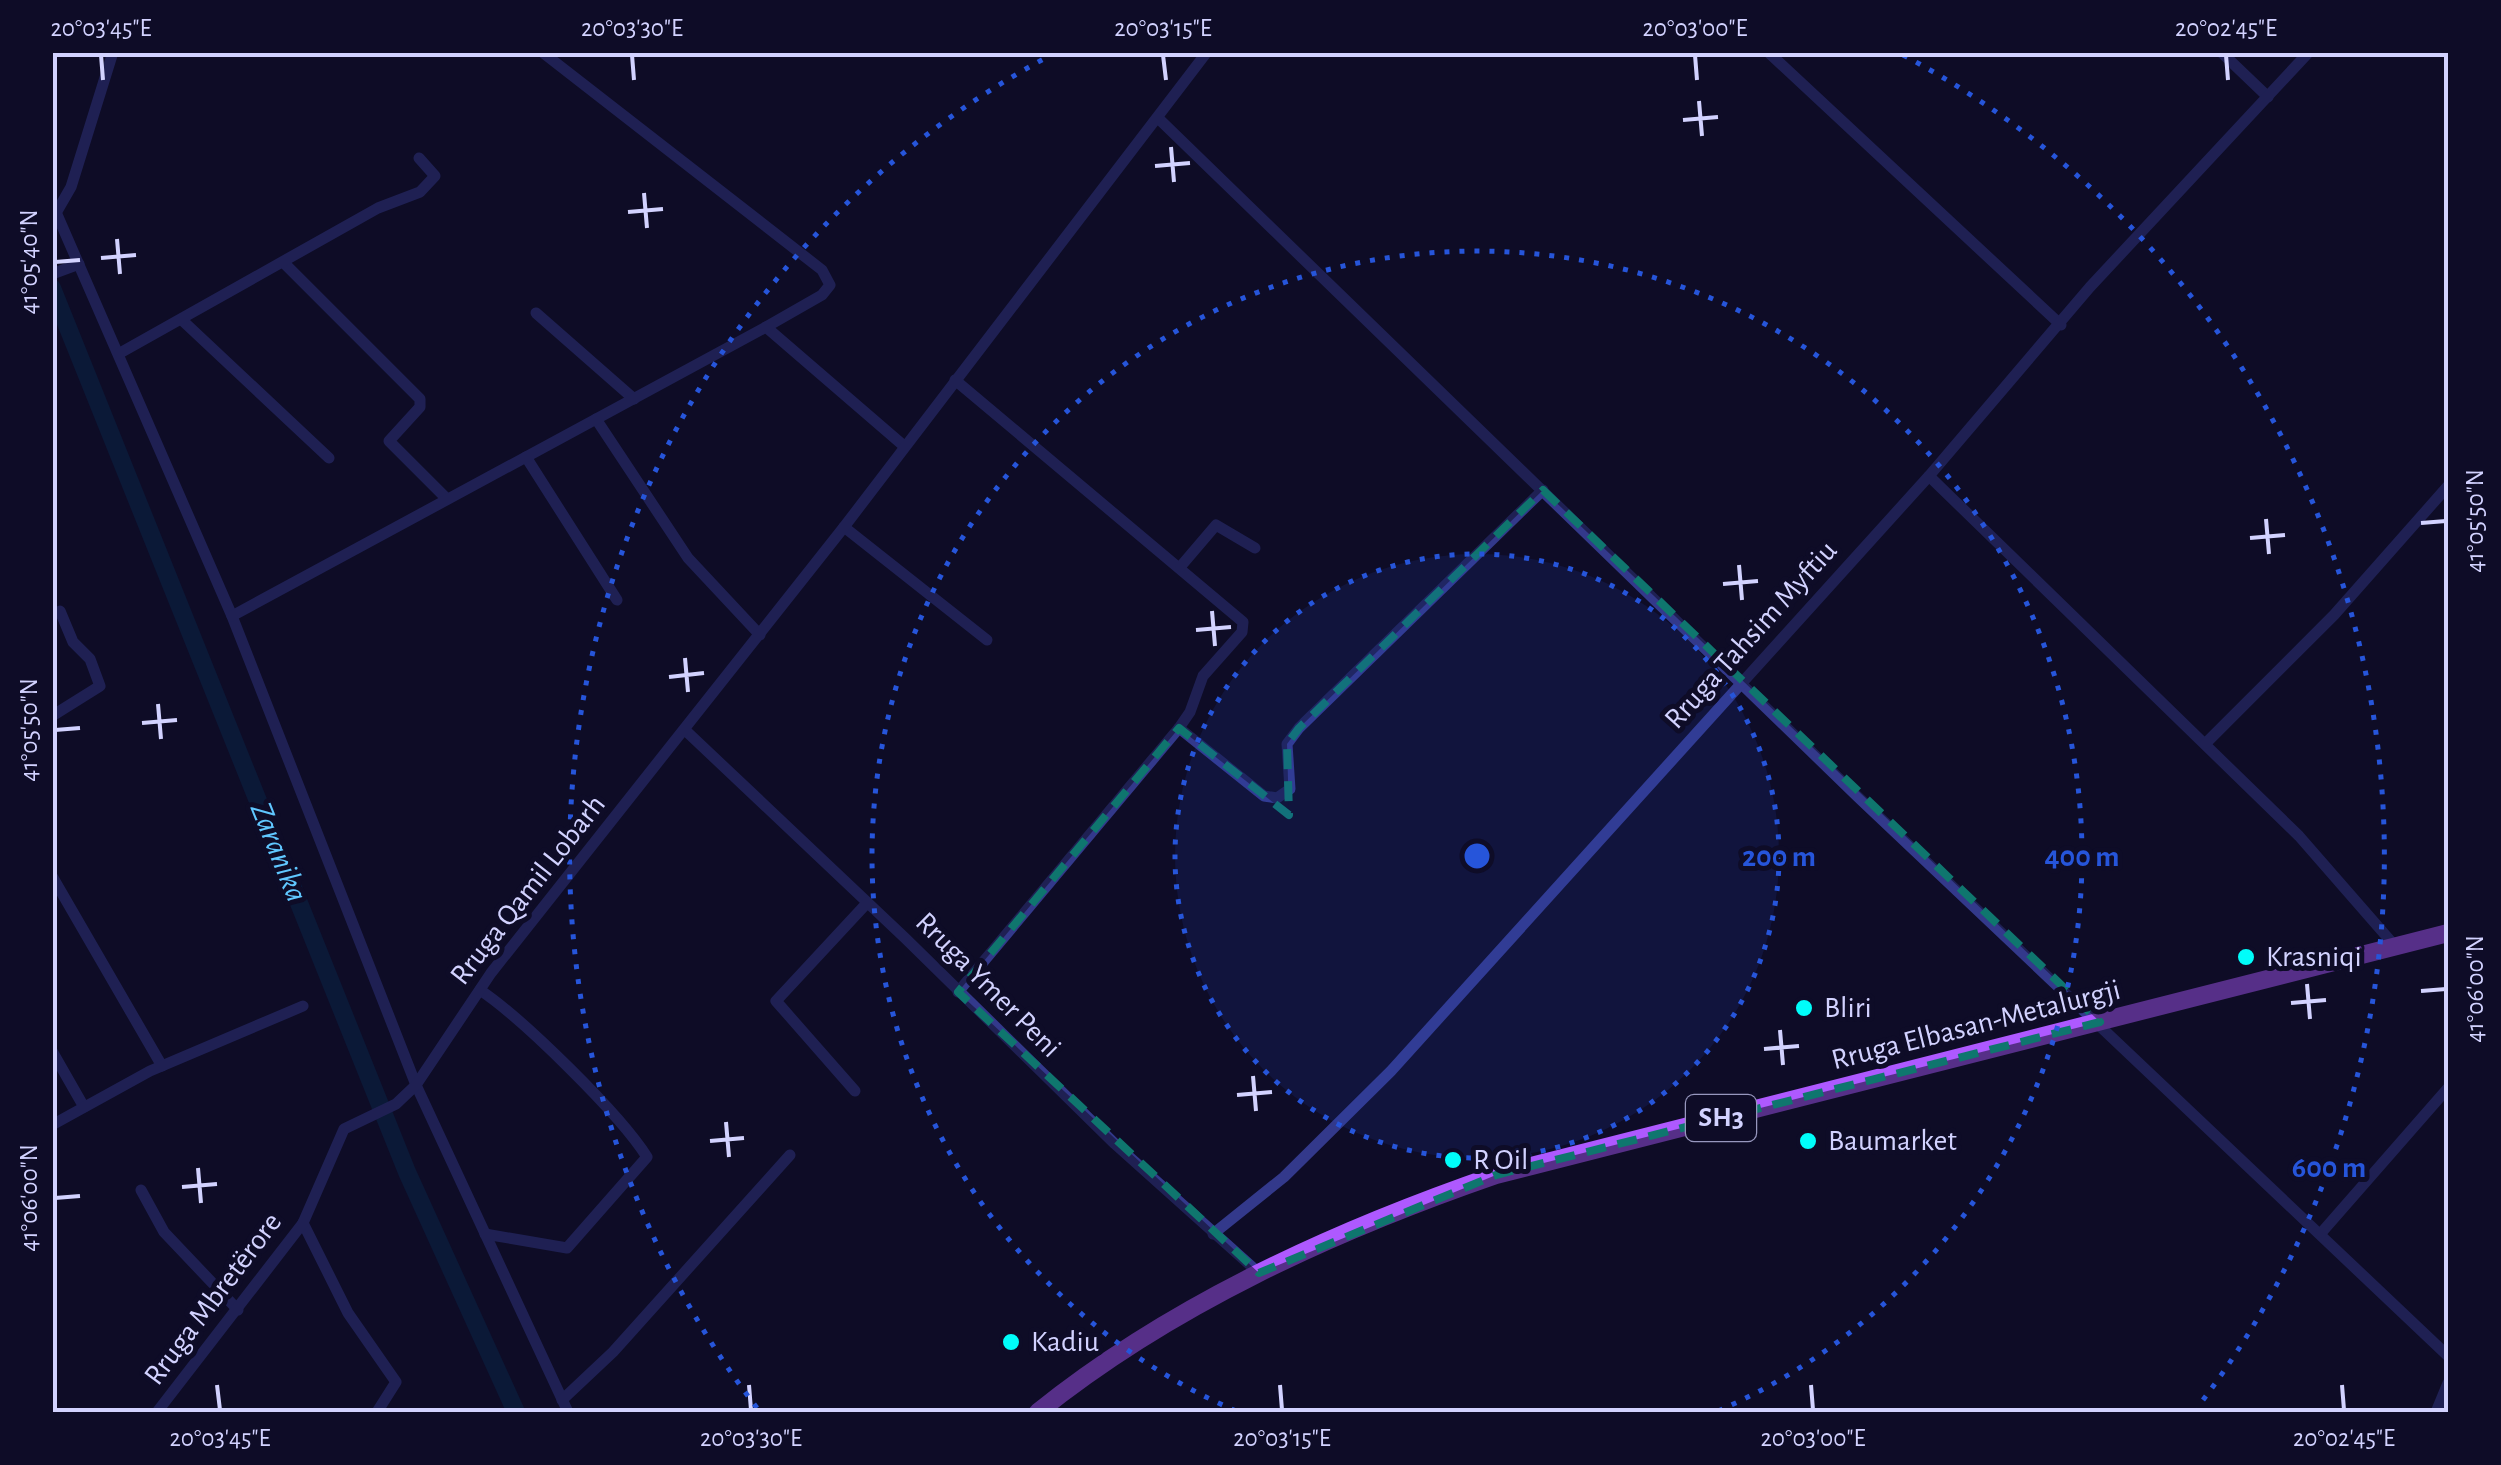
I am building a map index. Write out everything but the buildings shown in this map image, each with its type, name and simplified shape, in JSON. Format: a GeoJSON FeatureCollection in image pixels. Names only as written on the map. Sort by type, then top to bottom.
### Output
{"type":"FeatureCollection","features":[{"type":"Feature","properties":{"kind":"main road","name":"Rruga Elbasan-Metalurgji"},"geometry":{"type":"LineString","coordinates":[[1038,1412],[1088,1372],[1259,1273],[1393,1213],[1496,1175],[2448,933]]}},
{"type":"Feature","properties":{"kind":"street"},"geometry":{"type":"LineString","coordinates":[[114,52],[71,187],[54,208],[232,616],[416,1084],[565,1406],[790,1155]]}},
{"type":"Feature","properties":{"kind":"street"},"geometry":{"type":"LineString","coordinates":[[232,616],[766,327],[822,295],[830,285],[828,276],[542,52]]}},
{"type":"Feature","properties":{"kind":"street","name":"Rruga Qamil Lobarh"},"geometry":{"type":"LineString","coordinates":[[416,1084],[480,990],[844,527],[1208,52]]}},
{"type":"Feature","properties":{"kind":"street"},"geometry":{"type":"LineString","coordinates":[[1768,52],[2060,325]]}},
{"type":"Feature","properties":{"kind":"street"},"geometry":{"type":"LineString","coordinates":[[2221,52],[2268,97]]}},
{"type":"Feature","properties":{"kind":"street","name":"Rruga Tahsim Myftiu"},"geometry":{"type":"LineString","coordinates":[[1213,1234],[1337,1127],[1929,476],[2090,286],[2309,52]]}},
{"type":"Feature","properties":{"kind":"street"},"geometry":{"type":"LineString","coordinates":[[1158,119],[2448,1356]]}},
{"type":"Feature","properties":{"kind":"street"},"geometry":{"type":"LineString","coordinates":[[120,353],[286,264],[378,208],[433,183],[435,176],[419,158]]}},
{"type":"Feature","properties":{"kind":"street"},"geometry":{"type":"LineString","coordinates":[[57,272],[79,264]]}},
{"type":"Feature","properties":{"kind":"street"},"geometry":{"type":"LineString","coordinates":[[286,264],[420,398],[420,407],[389,442],[448,499]]}},
{"type":"Feature","properties":{"kind":"street"},"geometry":{"type":"LineString","coordinates":[[536,313],[634,399]]}},
{"type":"Feature","properties":{"kind":"street"},"geometry":{"type":"LineString","coordinates":[[183,321],[329,458]]}},
{"type":"Feature","properties":{"kind":"street"},"geometry":{"type":"LineString","coordinates":[[766,327],[904,446]]}},
{"type":"Feature","properties":{"kind":"street"},"geometry":{"type":"LineString","coordinates":[[954,380],[1236,613],[1242,632],[1202,676],[1190,712],[1179,728],[958,992]]}},
{"type":"Feature","properties":{"kind":"street"},"geometry":{"type":"LineString","coordinates":[[596,419],[688,558],[760,634]]}},
{"type":"Feature","properties":{"kind":"street"},"geometry":{"type":"LineString","coordinates":[[526,458],[617,600]]}},
{"type":"Feature","properties":{"kind":"street"},"geometry":{"type":"LineString","coordinates":[[1929,476],[2299,836],[2395,946]]}},
{"type":"Feature","properties":{"kind":"street"},"geometry":{"type":"LineString","coordinates":[[2206,743],[2334,615],[2448,486]]}},
{"type":"Feature","properties":{"kind":"street"},"geometry":{"type":"LineString","coordinates":[[1179,728],[1264,796],[1276,798],[1290,789],[1287,744],[1298,728],[1544,490]]}},
{"type":"Feature","properties":{"kind":"street"},"geometry":{"type":"LineString","coordinates":[[1181,566],[1216,525],[1255,548]]}},
{"type":"Feature","properties":{"kind":"street"},"geometry":{"type":"LineString","coordinates":[[844,527],[987,640]]}},
{"type":"Feature","properties":{"kind":"street"},"geometry":{"type":"LineString","coordinates":[[52,716],[100,686],[90,658],[73,642],[60,611]]}},
{"type":"Feature","properties":{"kind":"street","name":"Rruga Ymer Peni"},"geometry":{"type":"LineString","coordinates":[[685,730],[1213,1234],[1259,1273]]}},
{"type":"Feature","properties":{"kind":"street"},"geometry":{"type":"LineString","coordinates":[[52,876],[162,1066]]}},
{"type":"Feature","properties":{"kind":"street"},"geometry":{"type":"LineString","coordinates":[[855,1092],[776,1001],[867,903]]}},
{"type":"Feature","properties":{"kind":"street"},"geometry":{"type":"LineString","coordinates":[[480,990],[502,1005],[568,1070],[647,1157],[567,1248],[485,1234]]}},
{"type":"Feature","properties":{"kind":"street"},"geometry":{"type":"LineString","coordinates":[[52,1125],[162,1066],[303,1006]]}},
{"type":"Feature","properties":{"kind":"street"},"geometry":{"type":"LineString","coordinates":[[52,1051],[84,1107]]}},
{"type":"Feature","properties":{"kind":"street","name":"Rruga Mbretërore"},"geometry":{"type":"LineString","coordinates":[[158,1412],[304,1223],[344,1130],[362,1117],[396,1104],[416,1084]]}},
{"type":"Feature","properties":{"kind":"street"},"geometry":{"type":"LineString","coordinates":[[2322,1232],[2448,1088]]}},
{"type":"Feature","properties":{"kind":"street"},"geometry":{"type":"LineString","coordinates":[[141,1190],[164,1232],[238,1310]]}},
{"type":"Feature","properties":{"kind":"street"},"geometry":{"type":"LineString","coordinates":[[304,1223],[348,1313],[396,1382],[377,1412]]}},
{"type":"Feature","properties":{"kind":"street"},"geometry":{"type":"LineString","coordinates":[[2436,1412],[2448,1383]]}},
{"type":"Feature","properties":{"kind":"highlighted area"},"geometry":{"type":"Polygon","coordinates":[[[1543,490],[2100,1022],[1496,1175],[1259,1273],[958,992],[1179,728],[1289,815],[1287,744],[1299,728],[1543,490]]]}},
{"type":"Feature","properties":{"kind":"waterway","name":"Zaranika"},"geometry":{"type":"LineString","coordinates":[[52,288],[407,1172],[516,1412]]}},
{"type":"Feature","properties":{"kind":"place","name":"Krasniqi"},"geometry":{"type":"Point","coordinates":[2246,957]}},
{"type":"Feature","properties":{"kind":"place","name":"Bliri"},"geometry":{"type":"Point","coordinates":[1804,1008]}},
{"type":"Feature","properties":{"kind":"place","name":"Baumarket"},"geometry":{"type":"Point","coordinates":[1808,1141]}},
{"type":"Feature","properties":{"kind":"place","name":"R Oil"},"geometry":{"type":"Point","coordinates":[1453,1160]}},
{"type":"Feature","properties":{"kind":"place","name":"Kadiu"},"geometry":{"type":"Point","coordinates":[1011,1342]}}]}
